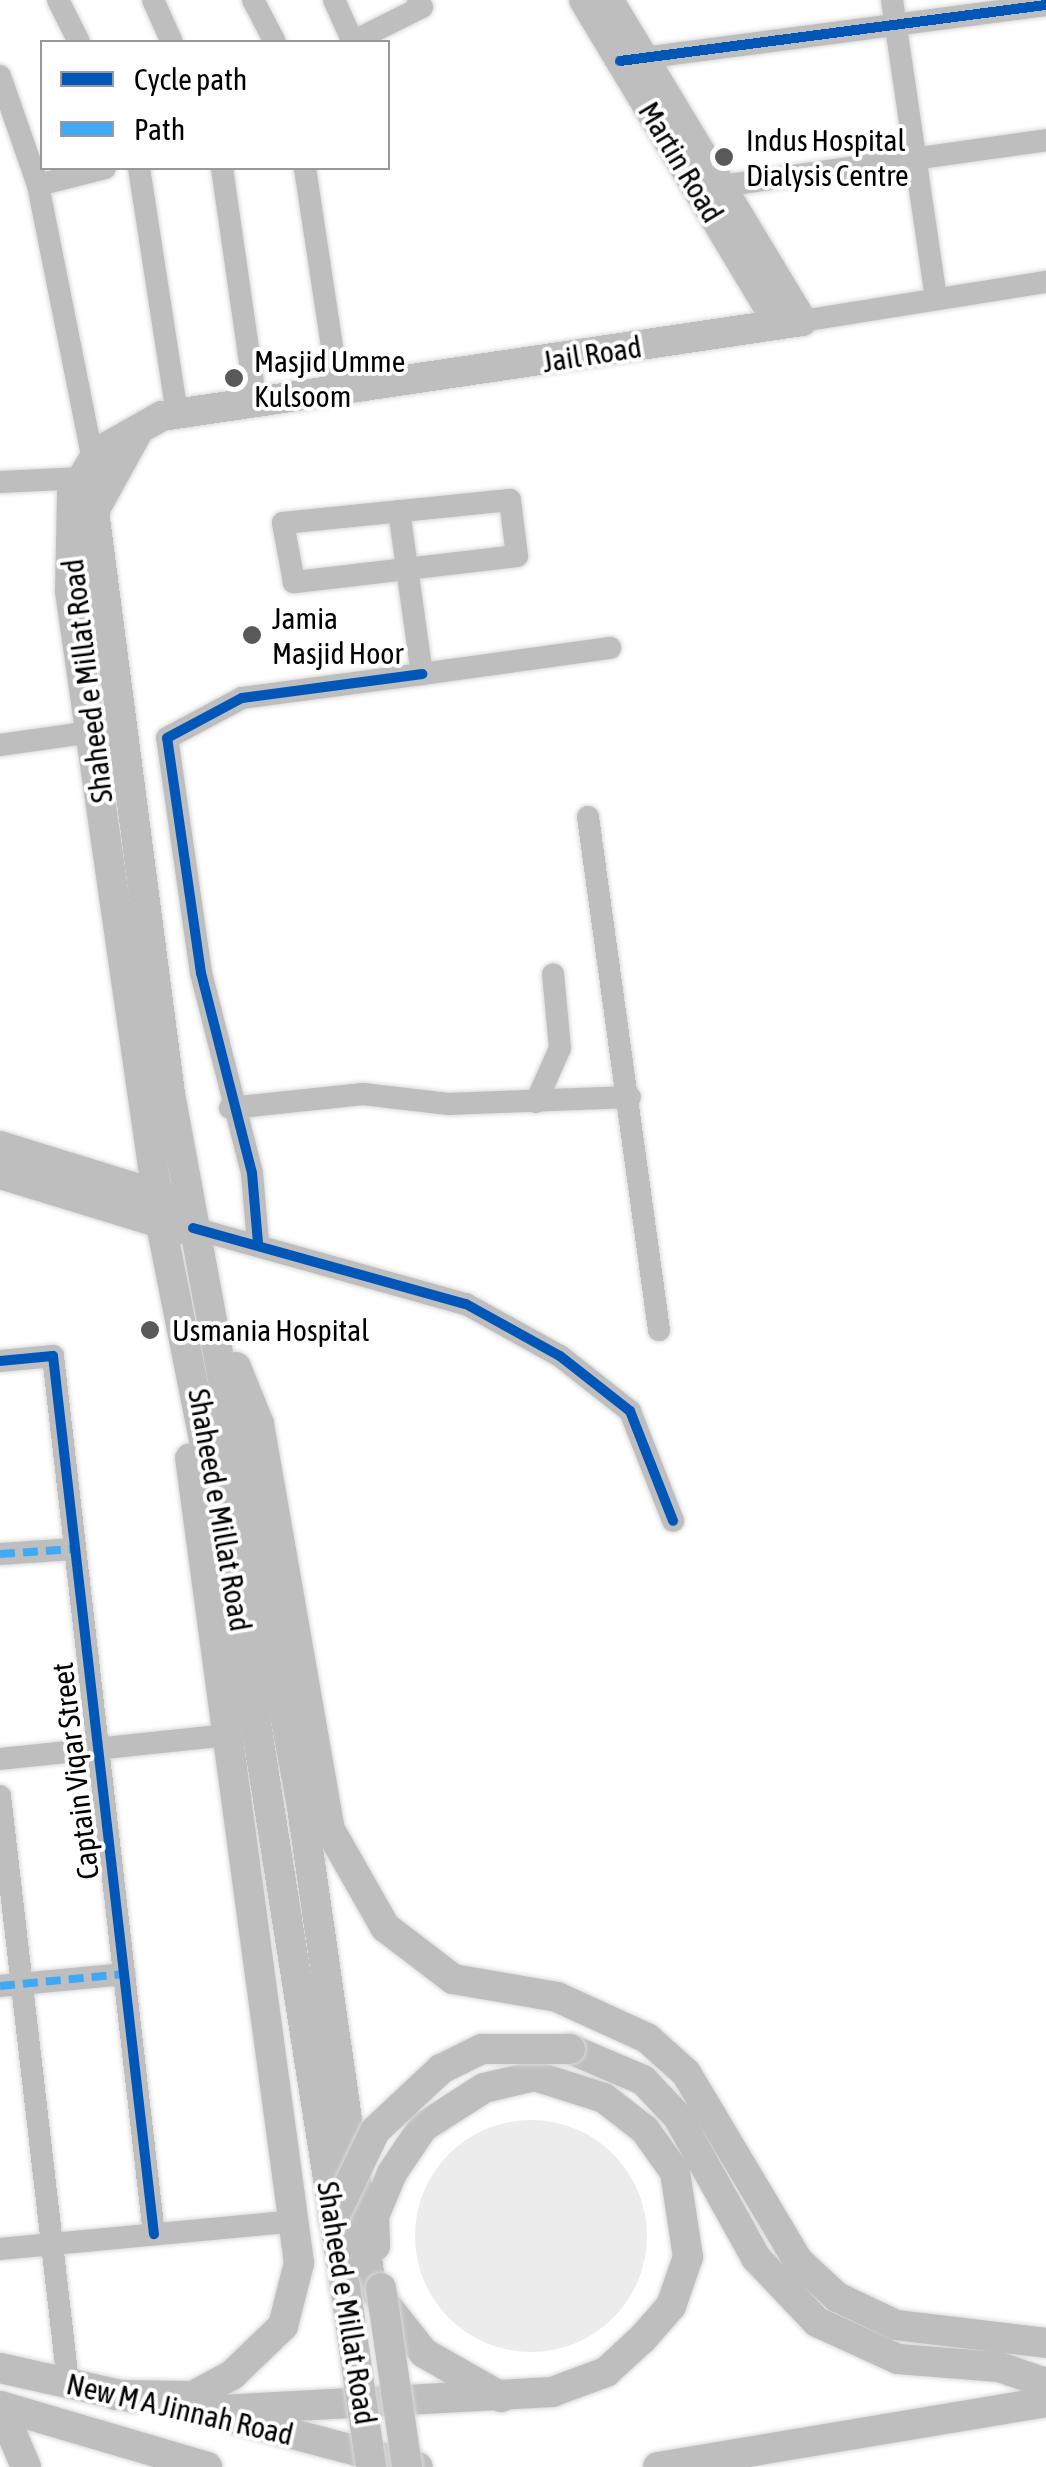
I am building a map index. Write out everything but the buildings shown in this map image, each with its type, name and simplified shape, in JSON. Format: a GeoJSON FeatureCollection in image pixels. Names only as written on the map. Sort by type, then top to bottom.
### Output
{"type":"FeatureCollection","features":[{"type":"Feature","properties":{"kind":"main road","name":"Martin Road"},"geometry":{"type":"LineString","coordinates":[[603,0],[631,60],[790,322]]}},
{"type":"Feature","properties":{"kind":"main road","name":"Jail Road"},"geometry":{"type":"LineString","coordinates":[[140,429],[177,414],[339,394],[790,322]]}},
{"type":"Feature","properties":{"kind":"main road"},"geometry":{"type":"LineString","coordinates":[[87,469],[140,429]]}},
{"type":"Feature","properties":{"kind":"main road","name":"Shaheed e Millat Road"},"geometry":{"type":"LineString","coordinates":[[140,429],[94,510],[179,1222],[200,1312],[253,1712],[371,2467]]}},
{"type":"Feature","properties":{"kind":"main road","name":"Shaheed e Millat Road"},"geometry":{"type":"LineString","coordinates":[[87,469],[72,495],[70,591],[157,1198]]}},
{"type":"Feature","properties":{"kind":"main road"},"geometry":{"type":"LineString","coordinates":[[0,1146],[157,1198],[179,1222]]}},
{"type":"Feature","properties":{"kind":"main road"},"geometry":{"type":"LineString","coordinates":[[0,1174],[179,1222]]}},
{"type":"Feature","properties":{"kind":"main road"},"geometry":{"type":"LineString","coordinates":[[115,2395],[193,2396],[263,2351],[294,2295],[294,2221],[170,1335],[200,1312]]}},
{"type":"Feature","properties":{"kind":"main road"},"geometry":{"type":"LineString","coordinates":[[200,1312],[259,1424],[330,1830],[385,1928],[453,1979],[572,2001],[646,2038],[686,2073],[798,2261],[837,2297],[896,2324],[1046,2343]]}},
{"type":"Feature","properties":{"kind":"main road"},"geometry":{"type":"LineString","coordinates":[[200,1312],[302,1806],[370,2286],[424,2352],[500,2396]]}},
{"type":"Feature","properties":{"kind":"main road"},"geometry":{"type":"LineString","coordinates":[[334,2217],[375,2131],[441,2068],[482,2049],[570,2049],[643,2080],[678,2117],[756,2258],[818,2322],[898,2359],[999,2367],[1046,2383]]}},
{"type":"Feature","properties":{"kind":"main road","name":"Shaheed e Millat Road"},"geometry":{"type":"LineString","coordinates":[[204,2411],[500,2396],[552,2392],[606,2372],[671,2306],[688,2257],[687,2216],[675,2172],[645,2130],[604,2098],[536,2076],[450,2104],[406,2148],[374,2216],[380,2288],[407,2467]]}},
{"type":"Feature","properties":{"kind":"main road","name":"New M A Jinnah Road"},"geometry":{"type":"LineString","coordinates":[[0,2368],[204,2411],[418,2467]]}},
{"type":"Feature","properties":{"kind":"main road"},"geometry":{"type":"LineString","coordinates":[[658,2467],[782,2458],[1046,2402]]}},
{"type":"Feature","properties":{"kind":"main road"},"geometry":{"type":"LineString","coordinates":[[0,2406],[26,2467]]}},
{"type":"Feature","properties":{"kind":"main road","name":"New M A Jinnah Road"},"geometry":{"type":"LineString","coordinates":[[0,2406],[207,2467]]}},
{"type":"Feature","properties":{"kind":"street"},"geometry":{"type":"LineString","coordinates":[[58,0],[78,40]]}},
{"type":"Feature","properties":{"kind":"street"},"geometry":{"type":"LineString","coordinates":[[152,0],[171,40]]}},
{"type":"Feature","properties":{"kind":"street"},"geometry":{"type":"LineString","coordinates":[[253,0],[274,40]]}},
{"type":"Feature","properties":{"kind":"street"},"geometry":{"type":"LineString","coordinates":[[334,0],[352,40]]}},
{"type":"Feature","properties":{"kind":"street"},"geometry":{"type":"LineString","coordinates":[[357,40],[422,8],[418,0]]}},
{"type":"Feature","properties":{"kind":"street"},"geometry":{"type":"LineString","coordinates":[[892,0],[936,299]]}},
{"type":"Feature","properties":{"kind":"street"},"geometry":{"type":"LineString","coordinates":[[631,60],[1046,6]]}},
{"type":"Feature","properties":{"kind":"street"},"geometry":{"type":"LineString","coordinates":[[0,76],[38,184],[87,469],[0,482]]}},
{"type":"Feature","properties":{"kind":"street"},"geometry":{"type":"LineString","coordinates":[[710,187],[1046,140]]}},
{"type":"Feature","properties":{"kind":"street"},"geometry":{"type":"LineString","coordinates":[[38,184],[97,170]]}},
{"type":"Feature","properties":{"kind":"street"},"geometry":{"type":"LineString","coordinates":[[138,170],[177,414]]}},
{"type":"Feature","properties":{"kind":"street"},"geometry":{"type":"LineString","coordinates":[[222,170],[256,405]]}},
{"type":"Feature","properties":{"kind":"street"},"geometry":{"type":"LineString","coordinates":[[305,170],[339,394]]}},
{"type":"Feature","properties":{"kind":"street","name":"Jail Road"},"geometry":{"type":"LineString","coordinates":[[790,322],[1046,282]]}},
{"type":"Feature","properties":{"kind":"street"},"geometry":{"type":"LineString","coordinates":[[510,500],[517,556],[405,571],[294,582],[283,523],[510,500]]}},
{"type":"Feature","properties":{"kind":"street"},"geometry":{"type":"LineString","coordinates":[[399,511],[422,674]]}},
{"type":"Feature","properties":{"kind":"street"},"geometry":{"type":"LineString","coordinates":[[258,1243],[252,1173],[230,1108],[166,738],[242,698],[610,648]]}},
{"type":"Feature","properties":{"kind":"street"},"geometry":{"type":"LineString","coordinates":[[0,744],[122,728]]}},
{"type":"Feature","properties":{"kind":"street"},"geometry":{"type":"LineString","coordinates":[[588,818],[630,1098],[659,1330]]}},
{"type":"Feature","properties":{"kind":"street"},"geometry":{"type":"LineString","coordinates":[[536,1102],[560,1048],[553,974]]}},
{"type":"Feature","properties":{"kind":"street"},"geometry":{"type":"LineString","coordinates":[[230,1108],[364,1094],[536,1102],[630,1098]]}},
{"type":"Feature","properties":{"kind":"street"},"geometry":{"type":"LineString","coordinates":[[179,1222],[466,1304],[560,1356],[630,1411],[673,1521]]}},
{"type":"Feature","properties":{"kind":"street","name":"Captain Viqar Street"},"geometry":{"type":"LineString","coordinates":[[0,1361],[53,1356],[154,2234]]}},
{"type":"Feature","properties":{"kind":"street"},"geometry":{"type":"LineString","coordinates":[[0,1554],[74,1549]]}},
{"type":"Feature","properties":{"kind":"street"},"geometry":{"type":"LineString","coordinates":[[0,1759],[228,1735]]}},
{"type":"Feature","properties":{"kind":"street"},"geometry":{"type":"LineString","coordinates":[[0,1796],[11,1985],[52,2244],[68,2382]]}},
{"type":"Feature","properties":{"kind":"street"},"geometry":{"type":"LineString","coordinates":[[11,1985],[124,1974]]}},
{"type":"Feature","properties":{"kind":"street"},"geometry":{"type":"LineString","coordinates":[[0,2249],[294,2221]]}},
{"type":"Feature","properties":{"kind":"shaded area"},"geometry":{"type":"Polygon","coordinates":[[[531,2120],[576,2129],[613,2154],[638,2191],[647,2236],[638,2281],[613,2318],[576,2343],[531,2352],[486,2343],[449,2318],[424,2281],[415,2236],[424,2191],[449,2154],[486,2129],[531,2120]]]}},
{"type":"Feature","properties":{"kind":"marked path"},"geometry":{"type":"LineString","coordinates":[[0,1554],[74,1549]]}},
{"type":"Feature","properties":{"kind":"marked path"},"geometry":{"type":"LineString","coordinates":[[0,1986],[124,1974]]}},
{"type":"Feature","properties":{"kind":"cycle path"},"geometry":{"type":"LineString","coordinates":[[620,61],[1046,5]]}},
{"type":"Feature","properties":{"kind":"cycle path"},"geometry":{"type":"LineString","coordinates":[[258,1243],[252,1173],[201,973],[167,738],[242,698],[422,674]]}},
{"type":"Feature","properties":{"kind":"cycle path"},"geometry":{"type":"LineString","coordinates":[[193,1228],[466,1304],[560,1356],[630,1411],[673,1521]]}},
{"type":"Feature","properties":{"kind":"cycle path"},"geometry":{"type":"LineString","coordinates":[[0,1361],[53,1356],[154,2234]]}},
{"type":"Feature","properties":{"kind":"place","name":"Indus Hospital Dialysis Centre"},"geometry":{"type":"Point","coordinates":[724,157]}},
{"type":"Feature","properties":{"kind":"place","name":"Masjid Umme Kulsoom"},"geometry":{"type":"Point","coordinates":[234,378]}},
{"type":"Feature","properties":{"kind":"place","name":"Jamia Masjid Hoor"},"geometry":{"type":"Point","coordinates":[252,635]}},
{"type":"Feature","properties":{"kind":"place","name":"Usmania Hospital"},"geometry":{"type":"Point","coordinates":[150,1330]}}]}
